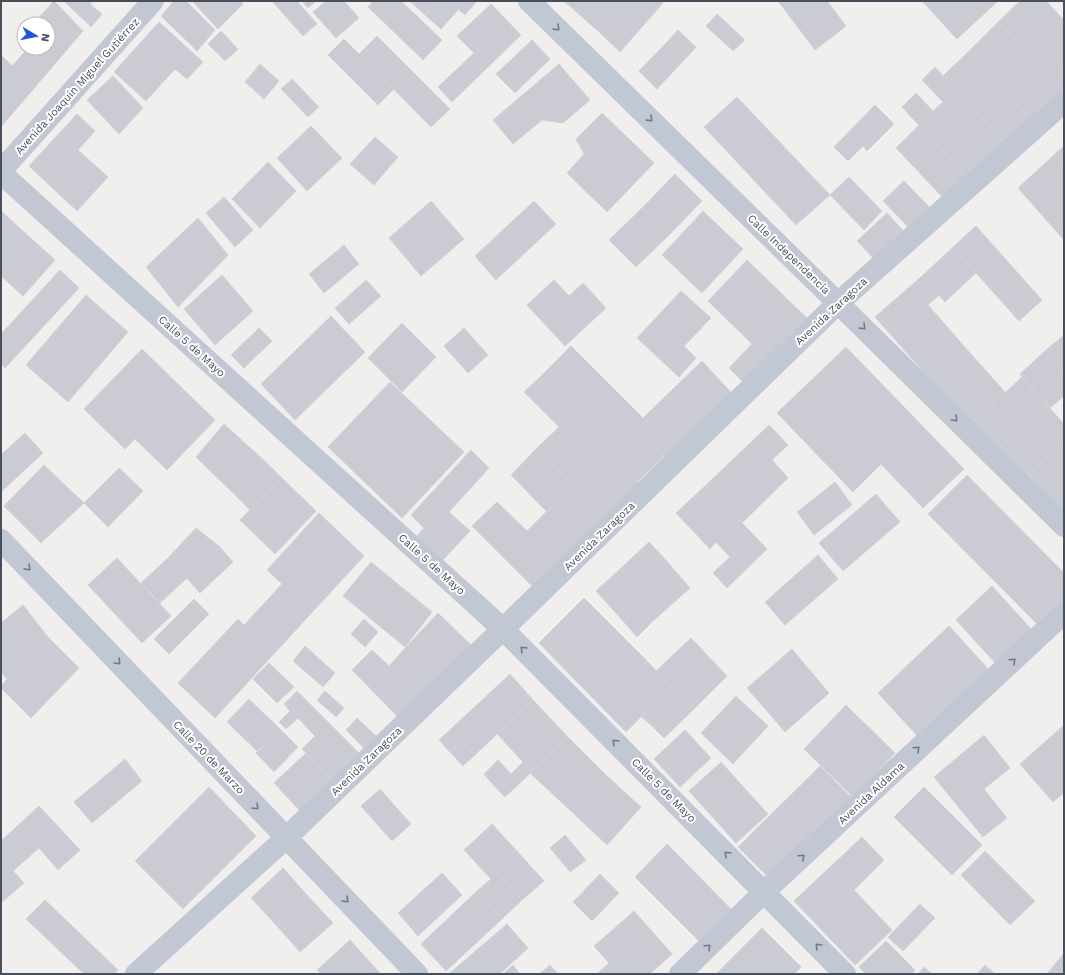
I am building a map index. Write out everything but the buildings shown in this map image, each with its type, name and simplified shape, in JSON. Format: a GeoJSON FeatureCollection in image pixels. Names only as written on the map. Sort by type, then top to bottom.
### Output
{"type":"FeatureCollection","features":[{"type":"Feature","properties":{"kind":"street","name":"Avenida Joaquín Miguel Gutiérrez"},"geometry":{"type":"LineString","coordinates":[[1,172],[153,1]]}},
{"type":"Feature","properties":{"kind":"street","name":"Calle Independencia"},"geometry":{"type":"LineString","coordinates":[[529,1],[1064,526]]}},
{"type":"Feature","properties":{"kind":"street","name":"Avenida Zaragoza"},"geometry":{"type":"LineString","coordinates":[[136,974],[286,838],[838,303],[1064,102]]}},
{"type":"Feature","properties":{"kind":"street","name":"Calle 5 de Mayo"},"geometry":{"type":"LineString","coordinates":[[1,172],[503,629],[845,974]]}},
{"type":"Feature","properties":{"kind":"street","name":"Calle 20 de Marzo"},"geometry":{"type":"LineString","coordinates":[[1,540],[417,974]]}},
{"type":"Feature","properties":{"kind":"street","name":"Avenida Aldama"},"geometry":{"type":"LineString","coordinates":[[680,974],[764,892],[1064,613]]}}]}
